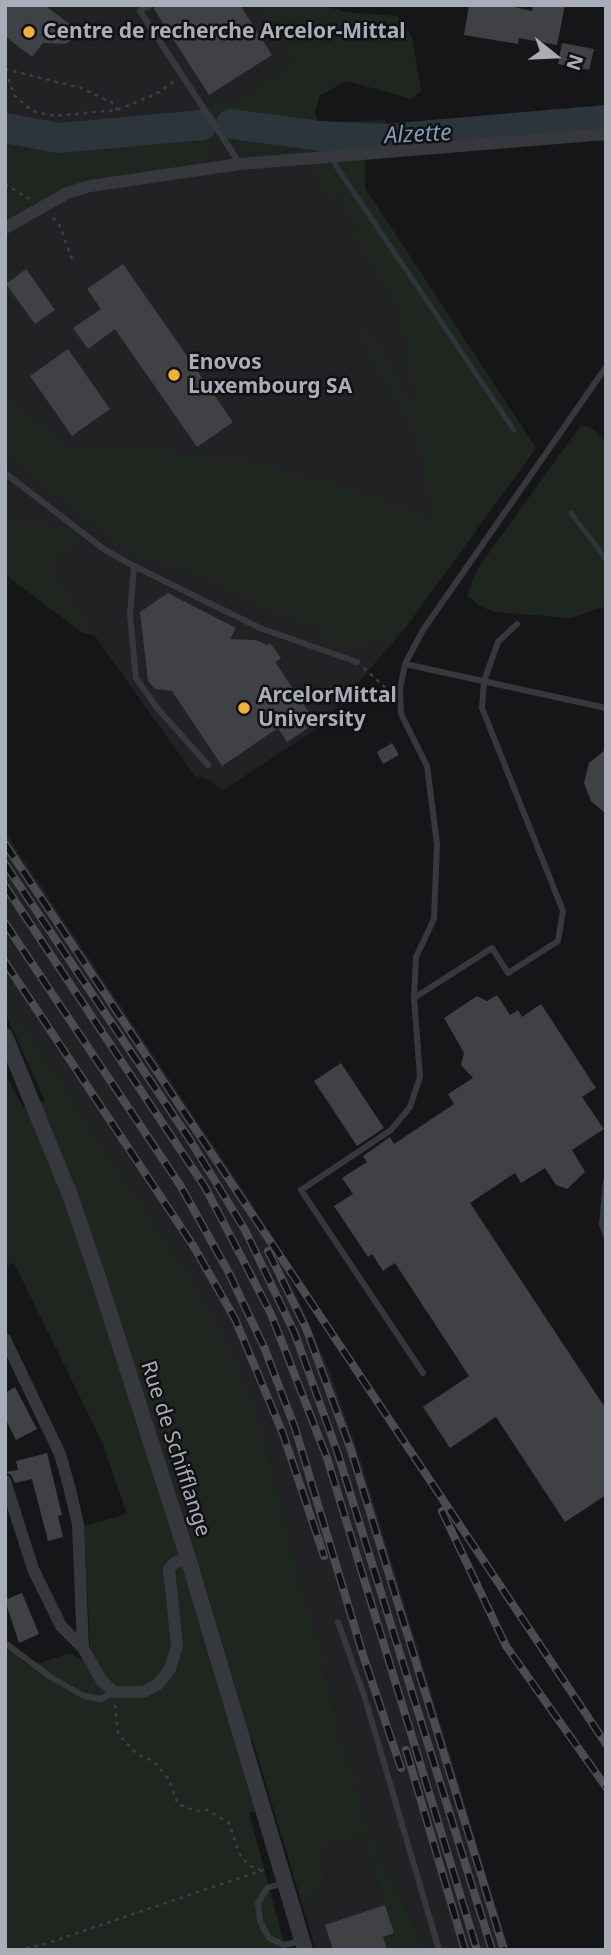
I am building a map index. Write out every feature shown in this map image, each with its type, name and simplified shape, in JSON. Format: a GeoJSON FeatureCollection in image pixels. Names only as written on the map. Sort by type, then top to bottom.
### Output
{"type":"FeatureCollection","features":[{"type":"Feature","properties":{"kind":"street"},"geometry":{"type":"LineString","coordinates":[[5,228],[67,193],[90,186],[240,164],[606,134]]}},
{"type":"Feature","properties":{"kind":"street","name":"Rue de Schifflange"},"geometry":{"type":"LineString","coordinates":[[5,1036],[70,1195],[188,1558],[303,1945]]}},
{"type":"Feature","properties":{"kind":"street"},"geometry":{"type":"LineString","coordinates":[[5,1339],[60,1454],[69,1486],[78,1524],[83,1648]]}},
{"type":"Feature","properties":{"kind":"street"},"geometry":{"type":"LineString","coordinates":[[5,1480],[33,1569],[61,1626],[83,1648],[102,1681],[114,1692],[143,1692],[158,1684],[170,1669],[177,1646],[169,1569],[174,1563],[188,1558]]}},
{"type":"Feature","properties":{"kind":"lane"},"geometry":{"type":"LineString","coordinates":[[150,5],[141,11],[240,164]]}},
{"type":"Feature","properties":{"kind":"lane"},"geometry":{"type":"LineString","coordinates":[[422,1373],[301,1190],[391,1130],[410,1107],[419,1077],[414,998],[416,957],[434,919],[437,844],[427,766],[401,715],[405,664],[423,630],[606,368]]}},
{"type":"Feature","properties":{"kind":"lane"},"geometry":{"type":"LineString","coordinates":[[5,473],[105,550],[134,566],[260,628],[356,662]]}},
{"type":"Feature","properties":{"kind":"lane"},"geometry":{"type":"LineString","coordinates":[[134,566],[130,614],[136,678],[158,709],[208,765]]}},
{"type":"Feature","properties":{"kind":"lane"},"geometry":{"type":"LineString","coordinates":[[414,998],[492,948],[508,973],[558,941],[563,911],[482,708],[484,681],[498,642],[517,624]]}},
{"type":"Feature","properties":{"kind":"lane"},"geometry":{"type":"LineString","coordinates":[[405,664],[606,708]]}},
{"type":"Feature","properties":{"kind":"lane"},"geometry":{"type":"LineString","coordinates":[[606,1181],[602,1224],[606,1236]]}},
{"type":"Feature","properties":{"kind":"lane"},"geometry":{"type":"LineString","coordinates":[[338,1622],[364,1695],[439,1950]]}},
{"type":"Feature","properties":{"kind":"lane"},"geometry":{"type":"LineString","coordinates":[[5,1643],[52,1678],[84,1696],[101,1699],[114,1692]]}},
{"type":"Feature","properties":{"kind":"lane"},"geometry":{"type":"LineString","coordinates":[[285,1882],[267,1888],[258,1903],[260,1922],[269,1938],[284,1945],[303,1945]]}},
{"type":"Feature","properties":{"kind":"path"},"geometry":{"type":"LineString","coordinates":[[5,70],[81,88],[113,103],[117,110]]}},
{"type":"Feature","properties":{"kind":"path"},"geometry":{"type":"LineString","coordinates":[[5,70],[15,96],[32,111],[55,116],[117,110],[156,94],[182,75]]}},
{"type":"Feature","properties":{"kind":"path"},"geometry":{"type":"LineString","coordinates":[[356,662],[400,702]]}},
{"type":"Feature","properties":{"kind":"path"},"geometry":{"type":"LineString","coordinates":[[18,1950],[42,1945],[260,1870],[248,1865],[239,1853],[229,1823],[212,1812],[196,1811],[178,1804],[168,1778],[153,1761],[137,1754],[118,1734],[114,1692]]}},
{"type":"Feature","properties":{"kind":"shaded area"},"geometry":{"type":"Polygon","coordinates":[[[5,5],[255,5],[293,64],[236,100],[178,111],[178,126],[59,138],[14,132],[5,128],[5,5]]]}},
{"type":"Feature","properties":{"kind":"shaded area"},"geometry":{"type":"Polygon","coordinates":[[[255,5],[322,5],[345,12],[397,16],[412,37],[421,91],[411,99],[347,81],[320,95],[315,112],[321,135],[337,122],[384,120],[389,129],[387,139],[361,144],[257,153],[235,146],[231,139],[210,140],[203,169],[90,186],[5,228],[5,128],[59,138],[177,126],[178,111],[236,100],[293,64],[255,5]]]}},
{"type":"Feature","properties":{"kind":"shaded area"},"geometry":{"type":"Polygon","coordinates":[[[232,139],[257,153],[361,144],[365,188],[536,448],[403,631],[319,727],[222,791],[210,780],[195,776],[94,635],[83,633],[5,574],[5,228],[42,206],[210,140],[232,139]]]}},
{"type":"Feature","properties":{"kind":"shaded area"},"geometry":{"type":"Polygon","coordinates":[[[365,159],[365,188],[536,448],[403,631],[351,649],[320,640],[323,628],[270,610],[200,572],[135,555],[104,533],[5,454],[5,397],[69,449],[109,447],[239,460],[361,493],[435,521],[419,443],[360,333],[367,328],[422,424],[399,306],[351,231],[358,226],[337,193],[329,197],[312,171],[316,164],[365,159]]]}},
{"type":"Feature","properties":{"kind":"shaded area"},"geometry":{"type":"Polygon","coordinates":[[[581,425],[593,429],[606,442],[606,606],[571,618],[495,612],[479,606],[467,595],[478,568],[581,425]]]}},
{"type":"Feature","properties":{"kind":"shaded area"},"geometry":{"type":"Polygon","coordinates":[[[5,517],[66,529],[78,544],[48,566],[94,635],[83,633],[5,574],[5,517]]]}},
{"type":"Feature","properties":{"kind":"shaded area"},"geometry":{"type":"Polygon","coordinates":[[[5,832],[251,1202],[297,1296],[329,1370],[362,1464],[509,1950],[426,1950],[371,1833],[342,1736],[265,1440],[184,1266],[5,995],[5,832]]]}},
{"type":"Feature","properties":{"kind":"shaded area"},"geometry":{"type":"Polygon","coordinates":[[[5,995],[184,1266],[236,1364],[265,1440],[342,1736],[371,1833],[426,1950],[387,1950],[383,1939],[395,1935],[362,1835],[321,1849],[328,1882],[303,1907],[253,1741],[236,1720],[261,1809],[249,1813],[286,1950],[5,1950],[5,1647],[30,1666],[70,1653],[91,1666],[84,1526],[127,1514],[102,1442],[14,1263],[5,1266],[5,1074],[23,1107],[45,1101],[5,1012],[5,995]]]}},
{"type":"Feature","properties":{"kind":"shaded area"},"geometry":{"type":"Polygon","coordinates":[[[362,1835],[395,1935],[384,1939],[387,1950],[316,1950],[303,1907],[328,1882],[321,1849],[362,1835]]]}},
{"type":"Feature","properties":{"kind":"building","name":"Centre de recherche Arcelor-Mittal"},"geometry":{"type":"Polygon","coordinates":[[[5,5],[44,5],[83,34],[65,44],[43,43],[32,57],[5,36],[5,5]]]}},
{"type":"Feature","properties":{"kind":"building"},"geometry":{"type":"Polygon","coordinates":[[[156,5],[240,5],[272,55],[209,95],[154,9],[156,5]]]}},
{"type":"Feature","properties":{"kind":"building"},"geometry":{"type":"Polygon","coordinates":[[[469,5],[505,5],[532,11],[533,5],[565,5],[557,45],[519,38],[518,44],[464,35],[469,5]]]}},
{"type":"Feature","properties":{"kind":"building"},"geometry":{"type":"Polygon","coordinates":[[[562,43],[594,49],[589,70],[558,64],[562,43]]]}},
{"type":"Feature","properties":{"kind":"building","name":"Enovos Luxembourg SA"},"geometry":{"type":"Polygon","coordinates":[[[123,264],[233,422],[197,447],[115,329],[88,349],[73,328],[101,309],[87,289],[123,264]]]}},
{"type":"Feature","properties":{"kind":"building"},"geometry":{"type":"Polygon","coordinates":[[[26,269],[55,310],[35,324],[6,284],[26,269]]]}},
{"type":"Feature","properties":{"kind":"building"},"geometry":{"type":"Polygon","coordinates":[[[68,349],[110,409],[72,436],[30,376],[68,349]]]}},
{"type":"Feature","properties":{"kind":"building","name":"ArcelorMittal University"},"geometry":{"type":"Polygon","coordinates":[[[168,593],[236,628],[230,639],[256,640],[267,645],[270,643],[281,658],[275,662],[316,723],[287,742],[278,728],[222,766],[172,691],[155,689],[148,681],[140,612],[168,593]]]}},
{"type":"Feature","properties":{"kind":"building"},"geometry":{"type":"Polygon","coordinates":[[[392,743],[399,755],[383,764],[377,752],[392,743]]]}},
{"type":"Feature","properties":{"kind":"building"},"geometry":{"type":"Polygon","coordinates":[[[606,749],[606,814],[591,801],[584,783],[589,763],[606,749]]]}},
{"type":"Feature","properties":{"kind":"building"},"geometry":{"type":"Polygon","coordinates":[[[497,995],[510,1015],[518,1010],[522,1017],[541,1004],[596,1088],[582,1097],[604,1129],[572,1150],[585,1172],[567,1189],[556,1185],[545,1168],[521,1183],[515,1173],[470,1203],[606,1409],[606,1495],[565,1522],[496,1417],[450,1448],[423,1407],[469,1376],[395,1263],[383,1271],[372,1254],[368,1257],[334,1206],[353,1194],[342,1178],[367,1162],[363,1156],[390,1137],[394,1144],[454,1104],[448,1094],[473,1078],[461,1065],[464,1053],[444,1018],[477,996],[487,1001],[497,995]]]}},
{"type":"Feature","properties":{"kind":"building"},"geometry":{"type":"Polygon","coordinates":[[[341,1063],[384,1128],[357,1146],[314,1081],[341,1063]]]}},
{"type":"Feature","properties":{"kind":"building"},"geometry":{"type":"Polygon","coordinates":[[[15,1387],[37,1429],[16,1440],[5,1418],[5,1393],[15,1387]]]}},
{"type":"Feature","properties":{"kind":"building"},"geometry":{"type":"Polygon","coordinates":[[[47,1453],[62,1515],[58,1516],[63,1537],[48,1541],[32,1479],[15,1483],[11,1475],[5,1472],[18,1470],[16,1461],[47,1453]]]}},
{"type":"Feature","properties":{"kind":"building"},"geometry":{"type":"Polygon","coordinates":[[[22,1593],[39,1634],[19,1643],[5,1600],[22,1593]]]}},
{"type":"Feature","properties":{"kind":"building"},"geometry":{"type":"Polygon","coordinates":[[[385,1905],[394,1933],[383,1937],[387,1950],[333,1950],[325,1925],[385,1905]]]}},
{"type":"Feature","properties":{"kind":"waterway","name":"Alzette"},"geometry":{"type":"LineString","coordinates":[[231,124],[321,136],[387,139],[606,120]]}},
{"type":"Feature","properties":{"kind":"waterway","name":"Alzette"},"geometry":{"type":"LineString","coordinates":[[5,128],[59,138],[202,125]]}},
{"type":"Feature","properties":{"kind":"waterway"},"geometry":{"type":"LineString","coordinates":[[334,163],[514,430]]}},
{"type":"Feature","properties":{"kind":"waterway"},"geometry":{"type":"LineString","coordinates":[[571,513],[606,559]]}},
{"type":"Feature","properties":{"kind":"railway"},"geometry":{"type":"LineString","coordinates":[[5,844],[606,1744]]}},
{"type":"Feature","properties":{"kind":"railway"},"geometry":{"type":"LineString","coordinates":[[5,864],[190,1140],[245,1230],[295,1334],[338,1454],[492,1950]]}},
{"type":"Feature","properties":{"kind":"railway"},"geometry":{"type":"LineString","coordinates":[[5,886],[205,1187],[271,1314],[327,1458],[477,1950]]}},
{"type":"Feature","properties":{"kind":"railway"},"geometry":{"type":"LineString","coordinates":[[5,923],[180,1185],[229,1273],[264,1347],[295,1428],[363,1655],[401,1768]]}},
{"type":"Feature","properties":{"kind":"railway"},"geometry":{"type":"LineString","coordinates":[[5,962],[194,1247],[235,1319],[283,1434],[324,1556]]}},
{"type":"Feature","properties":{"kind":"railway"},"geometry":{"type":"LineString","coordinates":[[268,1251],[306,1328],[351,1450],[504,1950]]}},
{"type":"Feature","properties":{"kind":"railway"},"geometry":{"type":"LineString","coordinates":[[442,1511],[506,1646],[606,1787]]}},
{"type":"Feature","properties":{"kind":"railway"},"geometry":{"type":"LineString","coordinates":[[406,1750],[465,1950]]}},
{"type":"Feature","properties":{"kind":"place","name":"Centre de recherche Arcelor-Mittal"},"geometry":{"type":"Point","coordinates":[29,32]}},
{"type":"Feature","properties":{"kind":"place","name":"Enovos Luxembourg SA"},"geometry":{"type":"Point","coordinates":[174,375]}},
{"type":"Feature","properties":{"kind":"place","name":"ArcelorMittal University"},"geometry":{"type":"Point","coordinates":[244,708]}}]}
